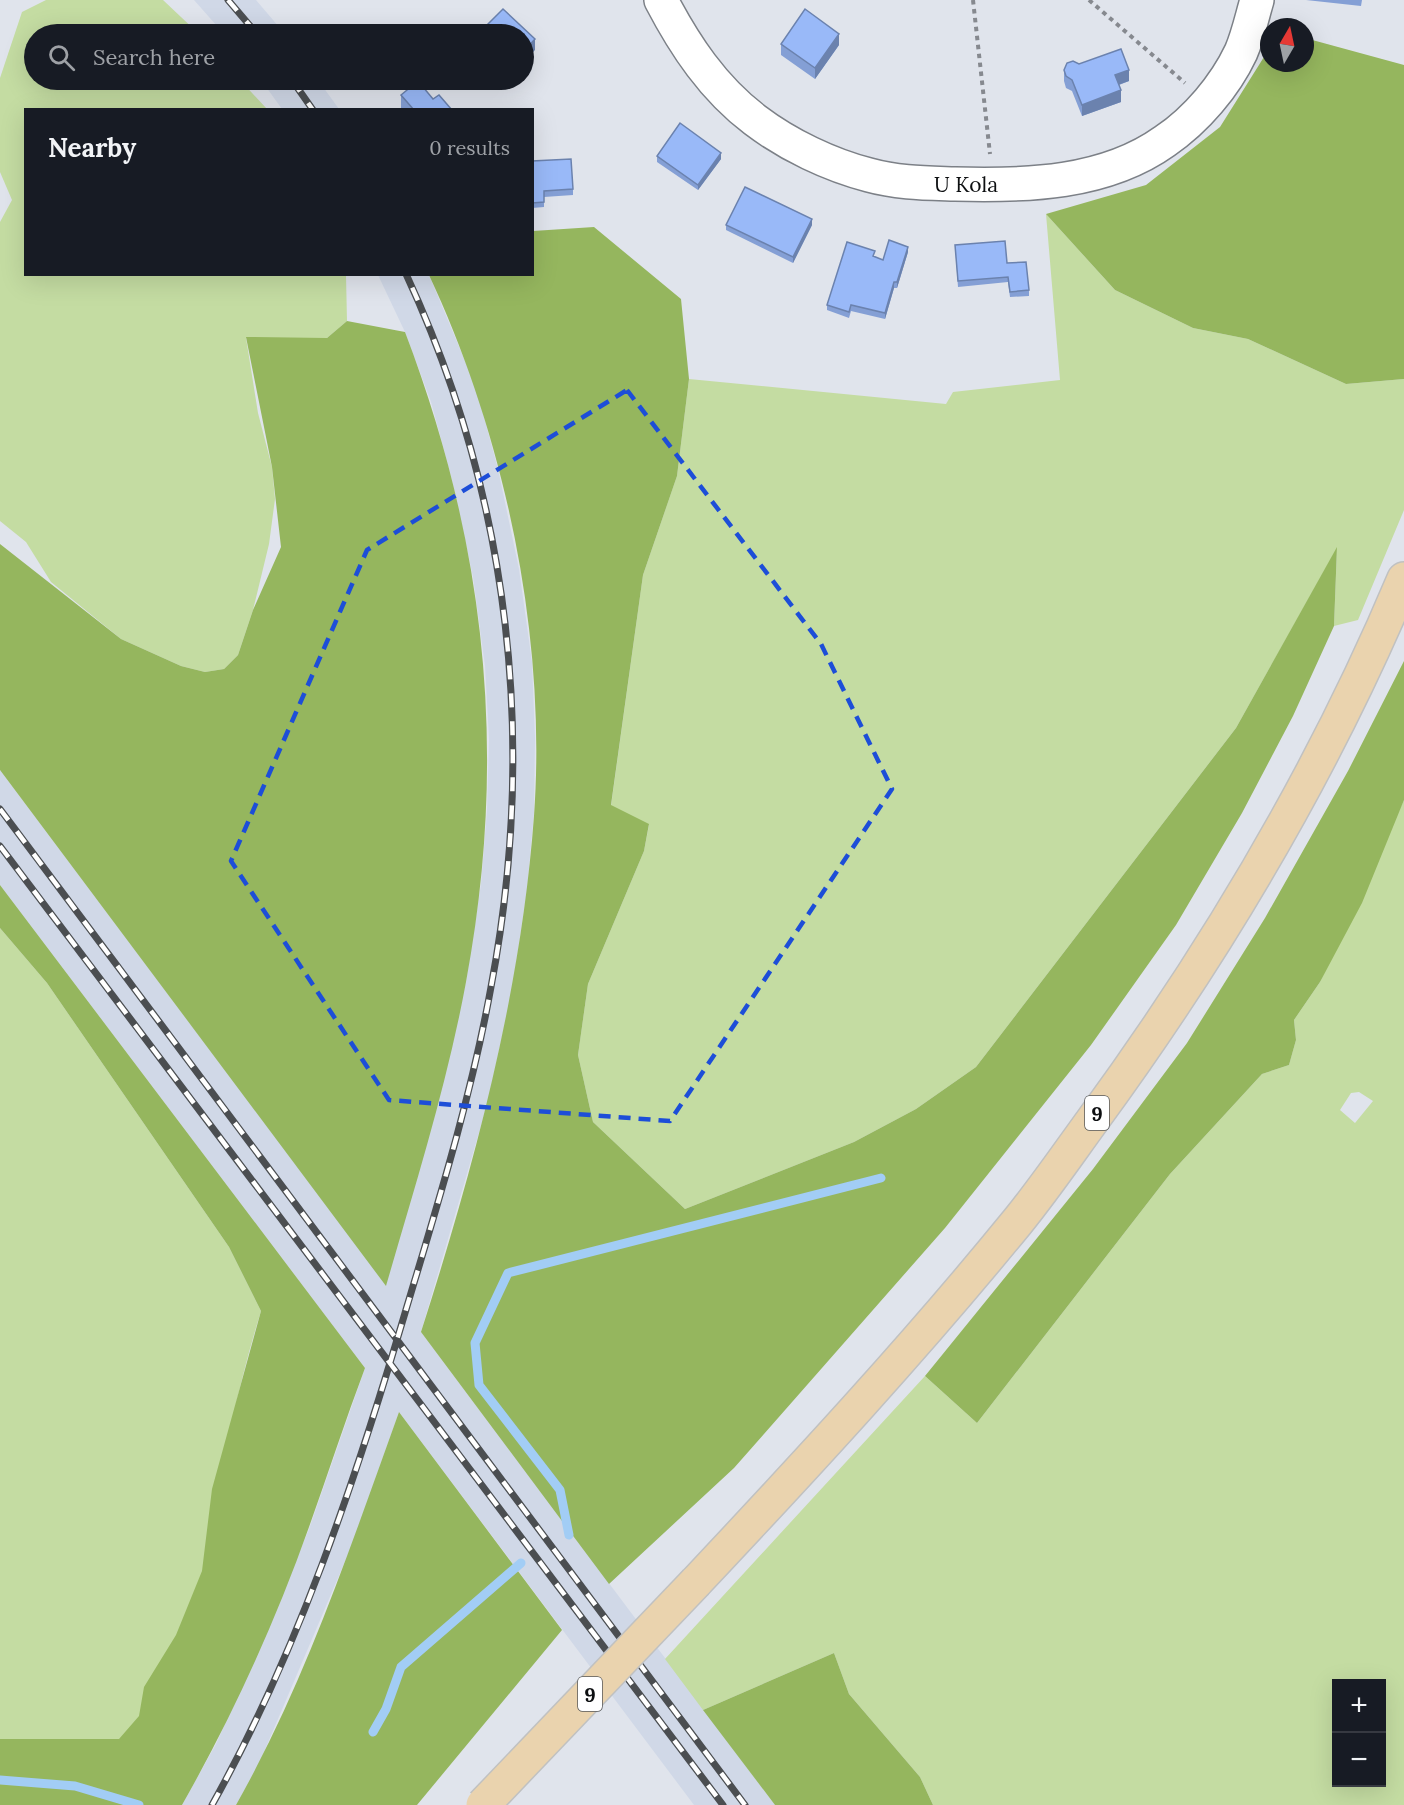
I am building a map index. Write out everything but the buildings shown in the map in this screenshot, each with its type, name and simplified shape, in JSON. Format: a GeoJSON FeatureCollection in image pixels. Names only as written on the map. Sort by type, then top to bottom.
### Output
{"type":"FeatureCollection","features":[{"type":"Feature","properties":{"kind":"main road","name":"9"},"geometry":{"type":"LineString","coordinates":[[483,1805],[830,1439],[946,1307],[1020,1218],[1154,1036],[1219,936],[1296,802],[1365,665],[1404,579]]}},
{"type":"Feature","properties":{"kind":"street","name":"U Kola"},"geometry":{"type":"LineString","coordinates":[[661,0],[682,40],[709,77],[756,120],[820,159],[870,175],[912,183],[993,185],[1051,181],[1090,174],[1124,164],[1165,141],[1208,103],[1240,53],[1257,0]]}},
{"type":"Feature","properties":{"kind":"path"},"geometry":{"type":"LineString","coordinates":[[973,0],[993,185]]}},
{"type":"Feature","properties":{"kind":"path"},"geometry":{"type":"LineString","coordinates":[[1089,0],[1208,103]]}},
{"type":"Feature","properties":{"kind":"highlighted area"},"geometry":{"type":"Polygon","coordinates":[[[627,390],[821,644],[892,789],[670,1121],[389,1100],[231,861],[367,550],[627,390]]]}},
{"type":"Feature","properties":{"kind":"shaded area"},"geometry":{"type":"Polygon","coordinates":[[[194,0],[256,0],[276,24],[215,24],[194,0]]]}},
{"type":"Feature","properties":{"kind":"shaded area"},"geometry":{"type":"Polygon","coordinates":[[[268,90],[325,90],[338,108],[281,108],[268,90]]]}},
{"type":"Feature","properties":{"kind":"shaded area"},"geometry":{"type":"Polygon","coordinates":[[[378,276],[429,276],[476,387],[498,469],[519,569],[532,662],[535,738],[534,813],[527,890],[512,991],[487,1105],[421,1332],[775,1805],[694,1805],[399,1412],[352,1545],[258,1766],[236,1805],[182,1805],[216,1744],[309,1529],[365,1368],[0,885],[0,770],[386,1285],[466,982],[481,884],[487,811],[489,739],[485,666],[473,577],[452,480],[431,402],[405,332],[378,276]]]}},
{"type":"Feature","properties":{"kind":"green space"},"geometry":{"type":"Polygon","coordinates":[[[46,0],[163,0],[188,24],[24,24],[24,90],[249,90],[266,108],[24,108],[24,276],[346,276],[347,321],[327,338],[246,338],[258,413],[272,467],[275,499],[269,544],[253,610],[238,655],[224,669],[205,672],[181,666],[121,639],[51,582],[26,542],[0,521],[0,222],[12,200],[0,172],[0,78],[22,12],[46,0]]]}},
{"type":"Feature","properties":{"kind":"green space"},"geometry":{"type":"Polygon","coordinates":[[[1314,40],[1404,65],[1404,379],[1346,384],[1248,339],[1193,328],[1115,290],[1046,214],[1146,185],[1220,127],[1260,63],[1260,72],[1314,72],[1314,40]]]}},
{"type":"Feature","properties":{"kind":"green space"},"geometry":{"type":"Polygon","coordinates":[[[1046,214],[1115,290],[1193,328],[1248,339],[1346,384],[1404,379],[1404,510],[1358,620],[1334,626],[1337,548],[1236,728],[976,1067],[916,1109],[854,1142],[685,1209],[593,1122],[578,1055],[588,984],[644,851],[649,825],[611,806],[643,575],[677,476],[689,379],[946,404],[953,392],[1060,380],[1046,214]]]}},
{"type":"Feature","properties":{"kind":"green space"},"geometry":{"type":"Polygon","coordinates":[[[594,227],[681,299],[689,379],[677,476],[643,575],[611,805],[649,824],[644,851],[588,984],[578,1055],[593,1122],[685,1209],[854,1142],[916,1109],[976,1067],[1236,728],[1337,547],[1334,626],[1293,716],[1242,813],[1176,925],[1091,1045],[945,1228],[734,1468],[609,1584],[421,1332],[460,1205],[507,1012],[528,882],[534,816],[536,748],[534,678],[527,608],[515,539],[499,470],[479,403],[456,337],[429,276],[534,276],[534,231],[594,227]]]}},
{"type":"Feature","properties":{"kind":"green space"},"geometry":{"type":"Polygon","coordinates":[[[347,321],[405,332],[433,412],[455,492],[471,573],[482,653],[487,734],[486,815],[479,898],[466,982],[440,1097],[386,1286],[0,770],[0,544],[121,639],[181,666],[205,672],[224,669],[238,655],[253,610],[281,547],[272,467],[246,337],[327,338],[347,321]]]}},
{"type":"Feature","properties":{"kind":"green space"},"geometry":{"type":"Polygon","coordinates":[[[1404,661],[1404,800],[1362,903],[1320,982],[1294,1020],[1296,1040],[1289,1065],[1262,1074],[1170,1174],[977,1423],[925,1376],[1093,1169],[1187,1043],[1265,918],[1348,771],[1404,661]]]}},
{"type":"Feature","properties":{"kind":"green space"},"geometry":{"type":"Polygon","coordinates":[[[1404,800],[1404,1805],[933,1805],[920,1777],[849,1694],[834,1653],[703,1710],[665,1659],[925,1376],[977,1423],[1170,1174],[1262,1074],[1289,1065],[1296,1040],[1294,1020],[1320,982],[1404,800]],[[1359,1092],[1351,1093],[1340,1110],[1355,1123],[1373,1101],[1359,1092]]]}},
{"type":"Feature","properties":{"kind":"green space"},"geometry":{"type":"Polygon","coordinates":[[[0,885],[365,1368],[296,1563],[267,1634],[235,1704],[182,1805],[0,1805],[0,1739],[119,1739],[139,1716],[144,1687],[176,1635],[202,1571],[212,1489],[261,1311],[229,1247],[47,983],[0,928],[0,885]]]}},
{"type":"Feature","properties":{"kind":"green space"},"geometry":{"type":"Polygon","coordinates":[[[0,928],[47,983],[229,1247],[261,1311],[244,1370],[218,1490],[172,1796],[82,1805],[0,1800],[0,928]]]}},
{"type":"Feature","properties":{"kind":"green space"},"geometry":{"type":"Polygon","coordinates":[[[399,1412],[562,1630],[417,1805],[236,1805],[261,1758],[306,1661],[345,1562],[399,1412]]]}},
{"type":"Feature","properties":{"kind":"green space"},"geometry":{"type":"Polygon","coordinates":[[[834,1653],[849,1694],[920,1777],[933,1805],[775,1805],[703,1710],[834,1653]]]}},
{"type":"Feature","properties":{"kind":"waterway"},"geometry":{"type":"LineString","coordinates":[[569,1535],[560,1490],[479,1385],[475,1343],[508,1273],[881,1178]]}},
{"type":"Feature","properties":{"kind":"waterway"},"geometry":{"type":"LineString","coordinates":[[373,1732],[386,1709],[401,1667],[521,1563]]}},
{"type":"Feature","properties":{"kind":"waterway"},"geometry":{"type":"LineString","coordinates":[[0,1780],[75,1786],[139,1805]]}},
{"type":"Feature","properties":{"kind":"railway"},"geometry":{"type":"LineString","coordinates":[[228,0],[248,24]]}},
{"type":"Feature","properties":{"kind":"railway"},"geometry":{"type":"LineString","coordinates":[[299,90],[312,108]]}},
{"type":"Feature","properties":{"kind":"railway"},"geometry":{"type":"LineString","coordinates":[[212,1805],[243,1747],[298,1626],[366,1440],[429,1233],[474,1070],[491,987],[505,896],[512,805],[512,714],[505,624],[491,535],[470,447],[442,360],[407,276]]}},
{"type":"Feature","properties":{"kind":"railway"},"geometry":{"type":"LineString","coordinates":[[0,809],[745,1805]]}},
{"type":"Feature","properties":{"kind":"railway"},"geometry":{"type":"LineString","coordinates":[[0,846],[723,1805]]}}]}
